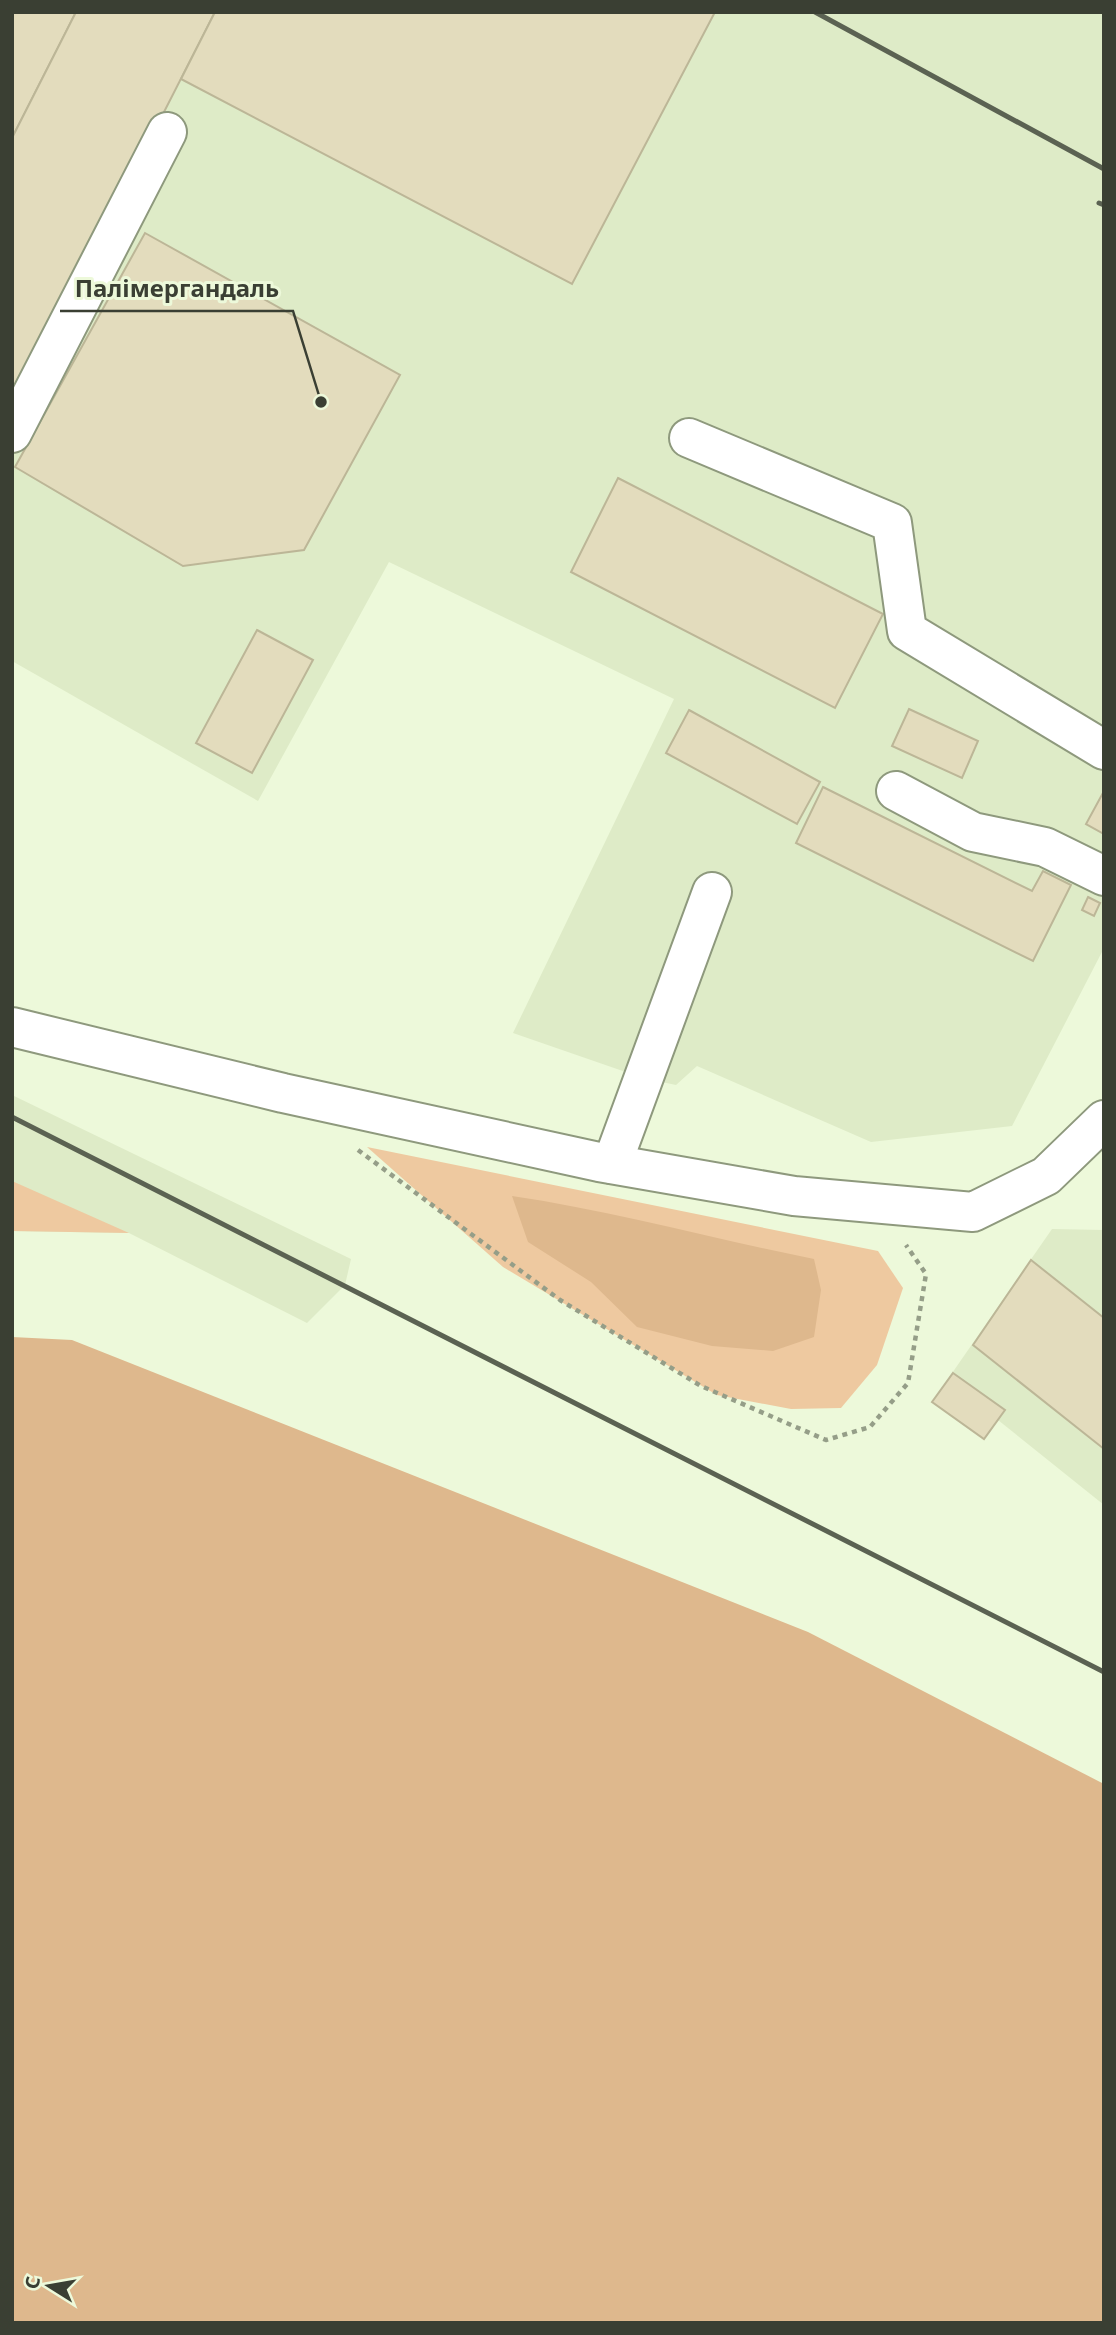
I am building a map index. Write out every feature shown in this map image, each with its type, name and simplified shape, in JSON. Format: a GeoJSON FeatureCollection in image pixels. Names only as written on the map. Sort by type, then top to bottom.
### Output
{"type":"FeatureCollection","features":[{"type":"Feature","properties":{"kind":"lane"},"geometry":{"type":"LineString","coordinates":[[12,433],[167,132]]}},
{"type":"Feature","properties":{"kind":"lane"},"geometry":{"type":"LineString","coordinates":[[689,438],[892,523],[907,631],[1104,750]]}},
{"type":"Feature","properties":{"kind":"lane"},"geometry":{"type":"LineString","coordinates":[[896,791],[973,832],[1045,848],[1104,877]]}},
{"type":"Feature","properties":{"kind":"lane"},"geometry":{"type":"LineString","coordinates":[[612,1164],[712,892]]}},
{"type":"Feature","properties":{"kind":"lane"},"geometry":{"type":"LineString","coordinates":[[12,1027],[283,1093],[612,1164],[794,1196],[973,1212],[1046,1176],[1104,1120]]}},
{"type":"Feature","properties":{"kind":"path"},"geometry":{"type":"LineString","coordinates":[[348,1142],[560,1300],[701,1386],[826,1440],[870,1427],[908,1383],[926,1274],[878,1203]]}},
{"type":"Feature","properties":{"kind":"shaded area"},"geometry":{"type":"Polygon","coordinates":[[[12,12],[1104,12],[1104,948],[1012,1126],[871,1142],[697,1066],[676,1085],[643,1078],[513,1033],[674,699],[389,562],[258,801],[12,661],[12,12]]]}},
{"type":"Feature","properties":{"kind":"shaded area"},"geometry":{"type":"Polygon","coordinates":[[[12,1095],[351,1259],[345,1285],[307,1323],[129,1233],[12,1231],[12,1095]]]}},
{"type":"Feature","properties":{"kind":"shaded area"},"geometry":{"type":"Polygon","coordinates":[[[367,1147],[878,1251],[903,1288],[877,1365],[841,1408],[791,1409],[717,1395],[503,1267],[367,1147]]]}},
{"type":"Feature","properties":{"kind":"shaded area"},"geometry":{"type":"Polygon","coordinates":[[[12,1181],[129,1233],[12,1231],[12,1181]]]}},
{"type":"Feature","properties":{"kind":"shaded area"},"geometry":{"type":"Polygon","coordinates":[[[512,1196],[588,1209],[814,1259],[821,1290],[814,1337],[773,1351],[712,1346],[637,1327],[591,1282],[528,1242],[512,1196]]]}},
{"type":"Feature","properties":{"kind":"shaded area"},"geometry":{"type":"Polygon","coordinates":[[[1052,1229],[1104,1230],[1104,1505],[998,1420],[984,1439],[932,1402],[1052,1229]]]}},
{"type":"Feature","properties":{"kind":"shaded area"},"geometry":{"type":"Polygon","coordinates":[[[12,1337],[72,1340],[808,1632],[1104,1784],[1104,2323],[12,2323],[12,1337]]]}},
{"type":"Feature","properties":{"kind":"building"},"geometry":{"type":"Polygon","coordinates":[[[12,12],[76,12],[12,138],[12,12]]]}},
{"type":"Feature","properties":{"kind":"building"},"geometry":{"type":"Polygon","coordinates":[[[76,12],[215,12],[12,410],[12,138],[76,12]]]}},
{"type":"Feature","properties":{"kind":"building"},"geometry":{"type":"Polygon","coordinates":[[[215,12],[715,12],[572,284],[181,79],[215,12]]]}},
{"type":"Feature","properties":{"kind":"building"},"geometry":{"type":"Polygon","coordinates":[[[145,233],[400,375],[304,550],[183,566],[15,467],[145,233]]]}},
{"type":"Feature","properties":{"kind":"building"},"geometry":{"type":"Polygon","coordinates":[[[618,478],[883,614],[835,708],[571,572],[618,478]]]}},
{"type":"Feature","properties":{"kind":"building"},"geometry":{"type":"Polygon","coordinates":[[[257,630],[313,660],[252,773],[196,743],[257,630]]]}},
{"type":"Feature","properties":{"kind":"building"},"geometry":{"type":"Polygon","coordinates":[[[909,709],[978,741],[962,778],[892,746],[909,709]]]}},
{"type":"Feature","properties":{"kind":"building"},"geometry":{"type":"Polygon","coordinates":[[[689,710],[820,782],[797,824],[666,753],[689,710]]]}},
{"type":"Feature","properties":{"kind":"building"},"geometry":{"type":"Polygon","coordinates":[[[823,787],[1032,891],[1043,871],[1071,885],[1033,961],[796,843],[823,787]]]}},
{"type":"Feature","properties":{"kind":"building"},"geometry":{"type":"Polygon","coordinates":[[[1104,791],[1104,834],[1086,824],[1104,791]]]}},
{"type":"Feature","properties":{"kind":"building"},"geometry":{"type":"Polygon","coordinates":[[[1088,897],[1100,903],[1094,916],[1082,910],[1088,897]]]}},
{"type":"Feature","properties":{"kind":"building"},"geometry":{"type":"Polygon","coordinates":[[[1031,1260],[1104,1318],[1104,1449],[973,1345],[1031,1260]]]}},
{"type":"Feature","properties":{"kind":"building"},"geometry":{"type":"Polygon","coordinates":[[[953,1373],[1005,1410],[984,1439],[932,1402],[953,1373]]]}},
{"type":"Feature","properties":{"kind":"railway"},"geometry":{"type":"LineString","coordinates":[[815,12],[1104,169]]}},
{"type":"Feature","properties":{"kind":"railway"},"geometry":{"type":"LineString","coordinates":[[1099,203],[1104,205]]}},
{"type":"Feature","properties":{"kind":"railway"},"geometry":{"type":"LineString","coordinates":[[12,1117],[1104,1672]]}},
{"type":"Feature","properties":{"kind":"place","name":"Палімергандаль"},"geometry":{"type":"Point","coordinates":[321,402]}}]}
